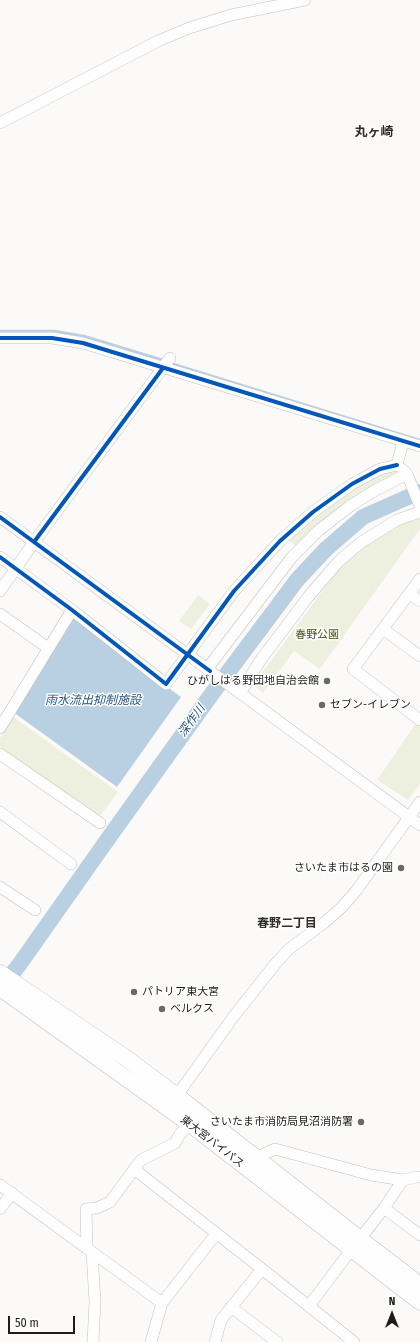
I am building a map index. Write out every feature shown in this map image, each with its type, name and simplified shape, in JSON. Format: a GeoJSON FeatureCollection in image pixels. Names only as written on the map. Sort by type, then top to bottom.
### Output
{"type":"FeatureCollection","features":[{"type":"Feature","properties":{"kind":"highway","name":"東大宮バイパス"},"geometry":{"type":"LineString","coordinates":[[0,973],[9,989],[172,1102],[257,1158],[420,1302]]}},
{"type":"Feature","properties":{"kind":"highway","name":"東大宮バイパス"},"geometry":{"type":"LineString","coordinates":[[172,1102],[190,1124],[356,1245],[420,1285]]}},
{"type":"Feature","properties":{"kind":"street"},"geometry":{"type":"LineString","coordinates":[[0,123],[158,41],[200,24],[225,16],[302,0]]}},
{"type":"Feature","properties":{"kind":"street"},"geometry":{"type":"LineString","coordinates":[[0,338],[52,338],[83,343],[420,446]]}},
{"type":"Feature","properties":{"kind":"street"},"geometry":{"type":"LineString","coordinates":[[0,590],[170,358]]}},
{"type":"Feature","properties":{"kind":"street"},"geometry":{"type":"LineString","coordinates":[[397,465],[403,441]]}},
{"type":"Feature","properties":{"kind":"street"},"geometry":{"type":"LineString","coordinates":[[397,465],[408,474],[420,506]]}},
{"type":"Feature","properties":{"kind":"street"},"geometry":{"type":"LineString","coordinates":[[0,557],[72,610],[166,684],[234,591],[280,541],[313,512],[352,484],[380,469],[397,465]]}},
{"type":"Feature","properties":{"kind":"street"},"geometry":{"type":"LineString","coordinates":[[209,670],[292,557],[318,531],[350,506],[376,490],[408,474]]}},
{"type":"Feature","properties":{"kind":"street"},"geometry":{"type":"LineString","coordinates":[[238,692],[308,597],[338,562],[360,543],[397,520],[420,512]]}},
{"type":"Feature","properties":{"kind":"street"},"geometry":{"type":"LineString","coordinates":[[0,517],[420,825]]}},
{"type":"Feature","properties":{"kind":"street"},"geometry":{"type":"LineString","coordinates":[[420,579],[353,669],[420,720]]}},
{"type":"Feature","properties":{"kind":"street"},"geometry":{"type":"LineString","coordinates":[[409,594],[420,601]]}},
{"type":"Feature","properties":{"kind":"street"},"geometry":{"type":"LineString","coordinates":[[0,728],[72,610]]}},
{"type":"Feature","properties":{"kind":"street"},"geometry":{"type":"LineString","coordinates":[[0,614],[48,648]]}},
{"type":"Feature","properties":{"kind":"street"},"geometry":{"type":"LineString","coordinates":[[383,629],[420,656]]}},
{"type":"Feature","properties":{"kind":"street"},"geometry":{"type":"LineString","coordinates":[[0,754],[100,823]]}},
{"type":"Feature","properties":{"kind":"street"},"geometry":{"type":"LineString","coordinates":[[172,1102],[234,1016],[276,963],[289,949],[342,907],[356,891],[420,802]]}},
{"type":"Feature","properties":{"kind":"street"},"geometry":{"type":"LineString","coordinates":[[0,812],[71,864]]}},
{"type":"Feature","properties":{"kind":"street"},"geometry":{"type":"LineString","coordinates":[[0,887],[35,910]]}},
{"type":"Feature","properties":{"kind":"street"},"geometry":{"type":"LineString","coordinates":[[93,1342],[96,1302],[86,1209],[97,1208],[110,1202],[141,1160],[175,1143],[180,1134],[190,1124]]}},
{"type":"Feature","properties":{"kind":"street"},"geometry":{"type":"LineString","coordinates":[[257,1158],[275,1149],[371,1175],[403,1180],[420,1177]]}},
{"type":"Feature","properties":{"kind":"street"},"geometry":{"type":"LineString","coordinates":[[134,1169],[354,1342]]}},
{"type":"Feature","properties":{"kind":"street"},"geometry":{"type":"LineString","coordinates":[[309,1306],[384,1208],[403,1180]]}},
{"type":"Feature","properties":{"kind":"street"},"geometry":{"type":"LineString","coordinates":[[0,1184],[162,1303]]}},
{"type":"Feature","properties":{"kind":"street"},"geometry":{"type":"LineString","coordinates":[[0,1209],[12,1193]]}},
{"type":"Feature","properties":{"kind":"street"},"geometry":{"type":"LineString","coordinates":[[384,1208],[420,1236]]}},
{"type":"Feature","properties":{"kind":"street"},"geometry":{"type":"LineString","coordinates":[[151,1342],[162,1303],[216,1234]]}},
{"type":"Feature","properties":{"kind":"street"},"geometry":{"type":"LineString","coordinates":[[215,1342],[221,1320],[262,1269]]}},
{"type":"Feature","properties":{"kind":"street"},"geometry":{"type":"LineString","coordinates":[[231,1307],[277,1342]]}},
{"type":"Feature","properties":{"kind":"green space"},"geometry":{"type":"Polygon","coordinates":[[[395,469],[402,474],[296,547],[289,540],[314,517],[358,485],[395,469]]]}},
{"type":"Feature","properties":{"kind":"green space","name":"春野公園"},"geometry":{"type":"Polygon","coordinates":[[[420,517],[420,529],[320,669],[294,651],[263,693],[253,685],[342,564],[375,539],[398,525],[420,517]]]}},
{"type":"Feature","properties":{"kind":"green space"},"geometry":{"type":"Polygon","coordinates":[[[198,595],[210,604],[191,629],[179,621],[198,595]]]}},
{"type":"Feature","properties":{"kind":"green space"},"geometry":{"type":"Polygon","coordinates":[[[12,716],[118,792],[99,817],[0,747],[0,738],[12,716]]]}},
{"type":"Feature","properties":{"kind":"green space"},"geometry":{"type":"Polygon","coordinates":[[[416,723],[420,726],[420,784],[408,800],[377,780],[416,723]]]}},
{"type":"Feature","properties":{"kind":"water","name":"雨水流出抑制施設"},"geometry":{"type":"Polygon","coordinates":[[[73,618],[181,697],[117,787],[13,712],[73,618]]]}},
{"type":"Feature","properties":{"kind":"waterway"},"geometry":{"type":"LineString","coordinates":[[0,331],[54,331],[84,336],[163,360]]}},
{"type":"Feature","properties":{"kind":"waterway"},"geometry":{"type":"LineString","coordinates":[[170,363],[420,440]]}},
{"type":"Feature","properties":{"kind":"waterway","name":"深作川"},"geometry":{"type":"LineString","coordinates":[[0,989],[19,965],[211,695],[297,580],[326,549],[363,517],[420,492]]}},
{"type":"Feature","properties":{"kind":"cycle path"},"geometry":{"type":"LineString","coordinates":[[0,338],[52,338],[83,343],[420,446]]}},
{"type":"Feature","properties":{"kind":"cycle path"},"geometry":{"type":"LineString","coordinates":[[34,542],[163,368]]}},
{"type":"Feature","properties":{"kind":"cycle path"},"geometry":{"type":"LineString","coordinates":[[0,557],[72,610],[166,684],[234,591],[280,541],[313,512],[352,484],[380,469],[397,465]]}},
{"type":"Feature","properties":{"kind":"cycle path"},"geometry":{"type":"LineString","coordinates":[[0,517],[210,671]]}},
{"type":"Feature","properties":{"kind":"place","name":"ひがしはる野団地自治会館"},"geometry":{"type":"Point","coordinates":[327,681]}},
{"type":"Feature","properties":{"kind":"place","name":"セブン-イレブン"},"geometry":{"type":"Point","coordinates":[322,705]}},
{"type":"Feature","properties":{"kind":"place","name":"さいたま市はるの園"},"geometry":{"type":"Point","coordinates":[401,868]}},
{"type":"Feature","properties":{"kind":"place","name":"パトリア東大宮"},"geometry":{"type":"Point","coordinates":[134,992]}},
{"type":"Feature","properties":{"kind":"place","name":"ベルクス"},"geometry":{"type":"Point","coordinates":[162,1009]}},
{"type":"Feature","properties":{"kind":"place","name":"さいたま市消防局見沼消防署"},"geometry":{"type":"Point","coordinates":[361,1122]}},
{"type":"Feature","properties":{"kind":"district","name":"丸ヶ崎"},"geometry":{"type":"Point","coordinates":[374,132]}},
{"type":"Feature","properties":{"kind":"district","name":"春野二丁目"},"geometry":{"type":"Point","coordinates":[287,924]}}]}
